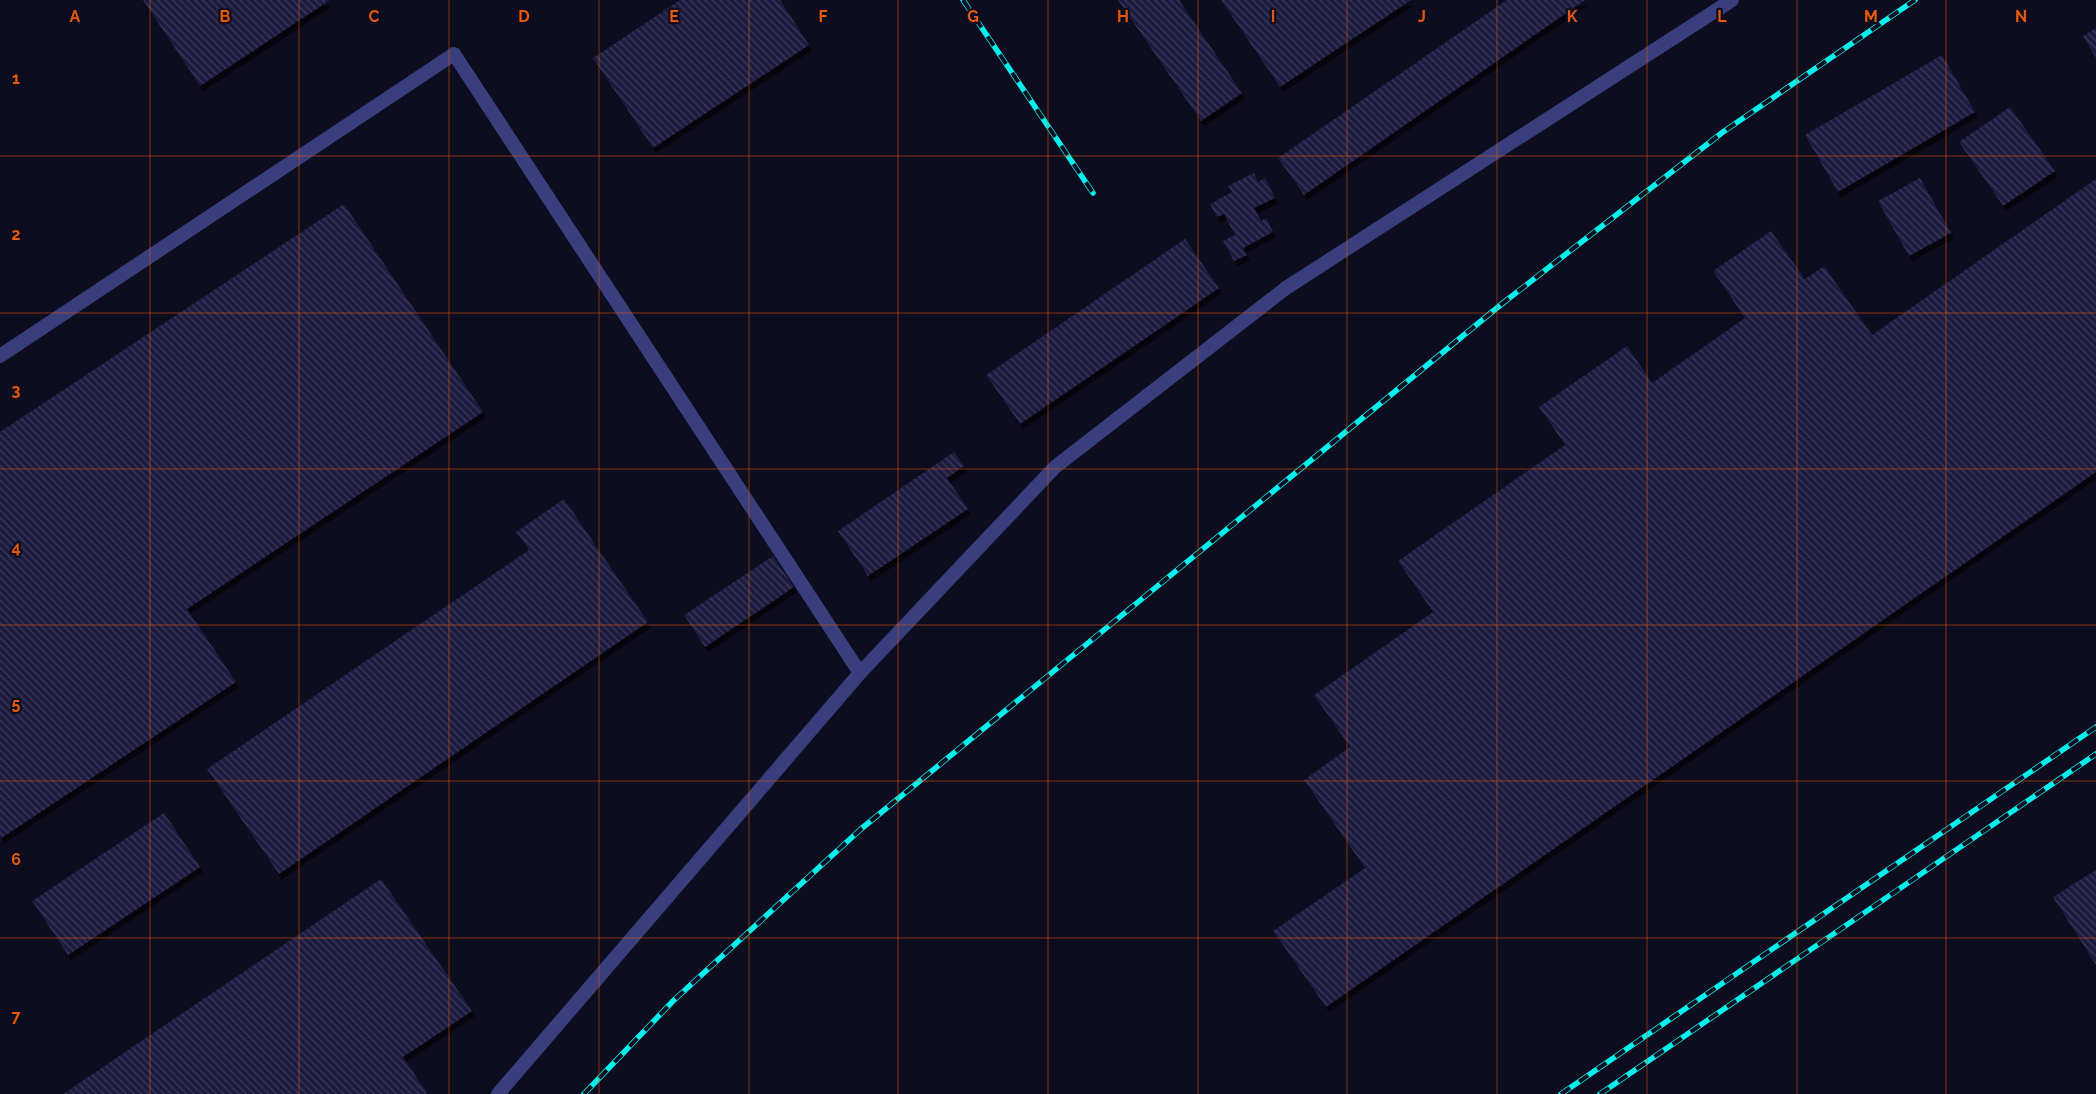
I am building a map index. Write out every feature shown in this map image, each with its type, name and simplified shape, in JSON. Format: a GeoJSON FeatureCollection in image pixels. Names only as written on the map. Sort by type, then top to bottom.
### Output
{"type":"FeatureCollection","features":[{"type":"Feature","properties":{"kind":"lane"},"geometry":{"type":"LineString","coordinates":[[498,1094],[860,673],[1055,467],[1286,288],[1732,0]]}},
{"type":"Feature","properties":{"kind":"lane"},"geometry":{"type":"LineString","coordinates":[[0,356],[454,54],[860,673]]}},
{"type":"Feature","properties":{"kind":"building"},"geometry":{"type":"Polygon","coordinates":[[[143,0],[330,0],[200,86],[143,0]]]}},
{"type":"Feature","properties":{"kind":"building"},"geometry":{"type":"Polygon","coordinates":[[[680,0],[780,0],[809,45],[653,148],[593,58],[680,0]]]}},
{"type":"Feature","properties":{"kind":"building"},"geometry":{"type":"Polygon","coordinates":[[[1118,0],[1179,0],[1242,93],[1201,121],[1118,0]]]}},
{"type":"Feature","properties":{"kind":"building"},"geometry":{"type":"Polygon","coordinates":[[[1221,0],[1411,0],[1280,87],[1221,0]]]}},
{"type":"Feature","properties":{"kind":"building"},"geometry":{"type":"Polygon","coordinates":[[[1507,0],[1585,0],[1304,195],[1278,158],[1507,0]]]}},
{"type":"Feature","properties":{"kind":"building"},"geometry":{"type":"Polygon","coordinates":[[[2096,28],[2096,58],[2083,36],[2096,28]]]}},
{"type":"Feature","properties":{"kind":"building"},"geometry":{"type":"Polygon","coordinates":[[[1942,55],[1975,112],[1838,192],[1805,135],[1942,55]]]}},
{"type":"Feature","properties":{"kind":"building"},"geometry":{"type":"Polygon","coordinates":[[[2010,107],[2055,171],[2003,206],[1959,142],[2010,107]]]}},
{"type":"Feature","properties":{"kind":"building"},"geometry":{"type":"Polygon","coordinates":[[[1254,173],[1258,182],[1265,178],[1275,198],[1254,208],[1261,221],[1266,218],[1273,232],[1243,248],[1247,255],[1234,261],[1223,241],[1235,235],[1224,214],[1217,217],[1210,204],[1232,192],[1228,186],[1254,173]]]}},
{"type":"Feature","properties":{"kind":"building"},"geometry":{"type":"Polygon","coordinates":[[[1920,178],[1951,233],[1909,256],[1878,201],[1920,178]]]}},
{"type":"Feature","properties":{"kind":"building"},"geometry":{"type":"Polygon","coordinates":[[[2096,179],[2096,472],[1326,1007],[1273,931],[1365,868],[1304,780],[1350,747],[1314,695],[1433,612],[1398,561],[1565,445],[1539,407],[1627,346],[1652,383],[1745,318],[1713,271],[1771,231],[1805,279],[1824,266],[1872,335],[2096,179]]]}},
{"type":"Feature","properties":{"kind":"building"},"geometry":{"type":"Polygon","coordinates":[[[344,204],[483,412],[187,609],[236,682],[0,839],[0,432],[344,204]]]}},
{"type":"Feature","properties":{"kind":"building"},"geometry":{"type":"Polygon","coordinates":[[[1185,239],[1219,288],[1020,424],[986,375],[1185,239]]]}},
{"type":"Feature","properties":{"kind":"building"},"geometry":{"type":"Polygon","coordinates":[[[954,452],[964,466],[947,478],[968,509],[868,576],[838,531],[954,452]]]}},
{"type":"Feature","properties":{"kind":"building"},"geometry":{"type":"Polygon","coordinates":[[[564,499],[648,622],[279,874],[207,769],[529,550],[516,532],[564,499]]]}},
{"type":"Feature","properties":{"kind":"building"},"geometry":{"type":"Polygon","coordinates":[[[773,556],[794,587],[705,647],[684,615],[773,556]]]}},
{"type":"Feature","properties":{"kind":"building"},"geometry":{"type":"Polygon","coordinates":[[[164,813],[200,867],[68,955],[32,901],[164,813]]]}},
{"type":"Feature","properties":{"kind":"building"},"geometry":{"type":"Polygon","coordinates":[[[2096,870],[2096,965],[2053,897],[2096,870]]]}},
{"type":"Feature","properties":{"kind":"building"},"geometry":{"type":"Polygon","coordinates":[[[381,879],[472,1011],[403,1057],[427,1093],[63,1094],[381,879]]]}},
{"type":"Feature","properties":{"kind":"railway"},"geometry":{"type":"LineString","coordinates":[[963,0],[1093,193]]}},
{"type":"Feature","properties":{"kind":"railway"},"geometry":{"type":"LineString","coordinates":[[584,1094],[673,1001],[861,829],[1503,303],[1723,132],[1915,0]]}},
{"type":"Feature","properties":{"kind":"railway"},"geometry":{"type":"LineString","coordinates":[[1561,1094],[2096,727]]}},
{"type":"Feature","properties":{"kind":"railway"},"geometry":{"type":"LineString","coordinates":[[1600,1094],[2096,754]]}}]}
